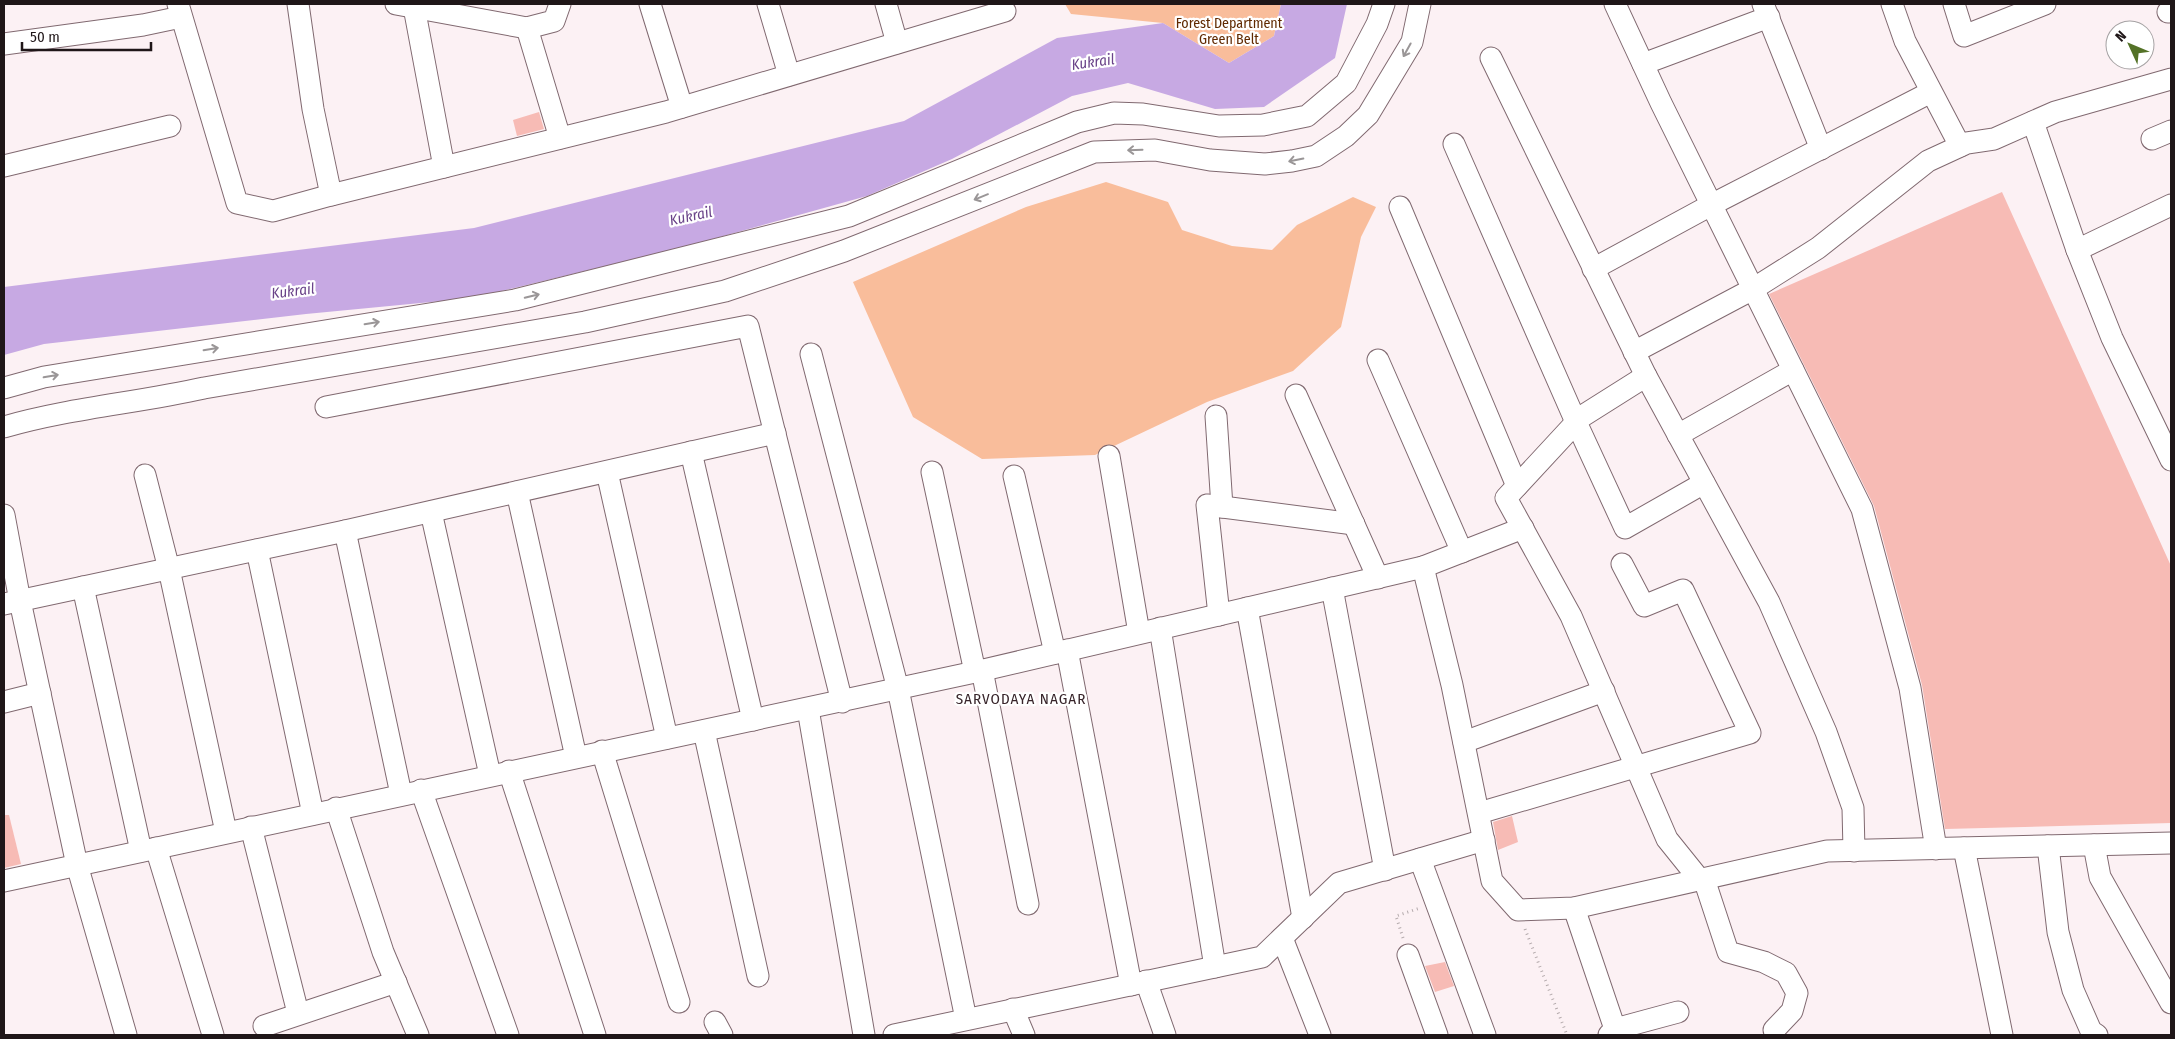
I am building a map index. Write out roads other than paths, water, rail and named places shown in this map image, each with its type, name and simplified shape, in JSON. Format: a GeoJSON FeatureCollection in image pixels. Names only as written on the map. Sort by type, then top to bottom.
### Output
{"type":"FeatureCollection","features":[{"type":"Feature","properties":{"kind":"street"},"geometry":{"type":"LineString","coordinates":[[298,4],[313,109],[331,195]]}},
{"type":"Feature","properties":{"kind":"street"},"geometry":{"type":"LineString","coordinates":[[444,167],[405,5],[527,28],[554,21],[560,4]]}},
{"type":"Feature","properties":{"kind":"street"},"geometry":{"type":"LineString","coordinates":[[650,4],[682,107]]}},
{"type":"Feature","properties":{"kind":"street"},"geometry":{"type":"LineString","coordinates":[[768,4],[789,75]]}},
{"type":"Feature","properties":{"kind":"street"},"geometry":{"type":"LineString","coordinates":[[886,4],[897,43]]}},
{"type":"Feature","properties":{"kind":"street"},"geometry":{"type":"LineString","coordinates":[[4,388],[44,377],[515,300],[849,216],[1077,122],[1114,112],[1143,114],[1218,126],[1263,126],[1307,116],[1346,83],[1377,24],[1384,4]]}},
{"type":"Feature","properties":{"kind":"street"},"geometry":{"type":"LineString","coordinates":[[4,427],[46,415],[161,398],[204,388],[585,322],[724,291],[861,244],[1094,152],[1155,150],[1210,160],[1265,164],[1316,156],[1346,136],[1368,115],[1412,42],[1420,4]]}},
{"type":"Feature","properties":{"kind":"street"},"geometry":{"type":"LineString","coordinates":[[1615,4],[1711,205],[1862,508],[1910,688],[1936,849]]}},
{"type":"Feature","properties":{"kind":"street"},"geometry":{"type":"LineString","coordinates":[[1892,4],[1905,42],[1960,146]]}},
{"type":"Feature","properties":{"kind":"street"},"geometry":{"type":"LineString","coordinates":[[1954,4],[1964,36],[2045,4]]}},
{"type":"Feature","properties":{"kind":"street"},"geometry":{"type":"LineString","coordinates":[[4,44],[143,25],[180,10],[237,203],[273,211],[682,107],[1005,11]]}},
{"type":"Feature","properties":{"kind":"street"},"geometry":{"type":"LineString","coordinates":[[1643,64],[1766,11],[1821,149]]}},
{"type":"Feature","properties":{"kind":"street"},"geometry":{"type":"LineString","coordinates":[[527,28],[560,138]]}},
{"type":"Feature","properties":{"kind":"street"},"geometry":{"type":"LineString","coordinates":[[1491,58],[1646,376],[1769,602],[1826,732],[1853,808],[1854,851]]}},
{"type":"Feature","properties":{"kind":"street"},"geometry":{"type":"LineString","coordinates":[[1634,352],[1753,289],[1818,248],[1928,161],[1967,142],[1994,139],[2055,112],[2171,79]]}},
{"type":"Feature","properties":{"kind":"street"},"geometry":{"type":"LineString","coordinates":[[1594,269],[1711,205],[1931,92]]}},
{"type":"Feature","properties":{"kind":"street"},"geometry":{"type":"LineString","coordinates":[[2033,122],[2076,250],[2112,338],[2171,460]]}},
{"type":"Feature","properties":{"kind":"street"},"geometry":{"type":"LineString","coordinates":[[4,166],[170,126]]}},
{"type":"Feature","properties":{"kind":"street"},"geometry":{"type":"LineString","coordinates":[[1454,144],[1576,422],[1625,528],[1704,482]]}},
{"type":"Feature","properties":{"kind":"street"},"geometry":{"type":"LineString","coordinates":[[2076,250],[2171,205]]}},
{"type":"Feature","properties":{"kind":"street"},"geometry":{"type":"LineString","coordinates":[[1400,207],[1517,486]]}},
{"type":"Feature","properties":{"kind":"street"},"geometry":{"type":"LineString","coordinates":[[326,407],[748,326],[842,702]]}},
{"type":"Feature","properties":{"kind":"street"},"geometry":{"type":"LineString","coordinates":[[811,354],[898,690],[966,1019]]}},
{"type":"Feature","properties":{"kind":"street"},"geometry":{"type":"LineString","coordinates":[[1378,360],[1462,552]]}},
{"type":"Feature","properties":{"kind":"street"},"geometry":{"type":"LineString","coordinates":[[1678,435],[1793,370]]}},
{"type":"Feature","properties":{"kind":"street"},"geometry":{"type":"LineString","coordinates":[[1646,376],[1581,417],[1506,498],[1571,616],[1667,839],[1702,880],[1728,952],[1764,962],[1786,973],[1797,993],[1792,1011],[1774,1030]]}},
{"type":"Feature","properties":{"kind":"street"},"geometry":{"type":"LineString","coordinates":[[1296,395],[1378,578]]}},
{"type":"Feature","properties":{"kind":"street"},"geometry":{"type":"LineString","coordinates":[[1216,416],[1222,507]]}},
{"type":"Feature","properties":{"kind":"street"},"geometry":{"type":"LineString","coordinates":[[12,602],[431,512],[774,433]]}},
{"type":"Feature","properties":{"kind":"street"},"geometry":{"type":"LineString","coordinates":[[691,452],[753,720]]}},
{"type":"Feature","properties":{"kind":"street"},"geometry":{"type":"LineString","coordinates":[[1109,456],[1139,633]]}},
{"type":"Feature","properties":{"kind":"street"},"geometry":{"type":"LineString","coordinates":[[607,472],[667,738]]}},
{"type":"Feature","properties":{"kind":"street"},"geometry":{"type":"LineString","coordinates":[[932,472],[979,671],[1028,904]]}},
{"type":"Feature","properties":{"kind":"street"},"geometry":{"type":"LineString","coordinates":[[146,476],[169,569],[226,832]]}},
{"type":"Feature","properties":{"kind":"street"},"geometry":{"type":"LineString","coordinates":[[1014,476],[1061,652],[1138,983],[1165,1035]]}},
{"type":"Feature","properties":{"kind":"street"},"geometry":{"type":"LineString","coordinates":[[517,492],[576,757]]}},
{"type":"Feature","properties":{"kind":"street"},"geometry":{"type":"LineString","coordinates":[[1219,615],[1207,505],[1354,524]]}},
{"type":"Feature","properties":{"kind":"street"},"geometry":{"type":"LineString","coordinates":[[431,512],[500,773],[595,1035]]}},
{"type":"Feature","properties":{"kind":"street"},"geometry":{"type":"LineString","coordinates":[[4,515],[12,602],[40,694],[77,865],[126,1035]]}},
{"type":"Feature","properties":{"kind":"street"},"geometry":{"type":"LineString","coordinates":[[4,881],[336,808],[898,690],[1422,567],[1523,528]]}},
{"type":"Feature","properties":{"kind":"street"},"geometry":{"type":"LineString","coordinates":[[345,531],[411,792],[508,1035]]}},
{"type":"Feature","properties":{"kind":"street"},"geometry":{"type":"LineString","coordinates":[[257,550],[313,814]]}},
{"type":"Feature","properties":{"kind":"street"},"geometry":{"type":"LineString","coordinates":[[1479,813],[1750,733],[1683,590],[1644,606],[1622,564]]}},
{"type":"Feature","properties":{"kind":"street"},"geometry":{"type":"LineString","coordinates":[[1422,567],[1452,685],[1492,881],[1518,910],[1574,908],[1828,851],[2171,844]]}},
{"type":"Feature","properties":{"kind":"street"},"geometry":{"type":"LineString","coordinates":[[83,587],[148,849],[213,1035]]}},
{"type":"Feature","properties":{"kind":"street"},"geometry":{"type":"LineString","coordinates":[[1332,588],[1385,870]]}},
{"type":"Feature","properties":{"kind":"street"},"geometry":{"type":"LineString","coordinates":[[1247,608],[1303,918]]}},
{"type":"Feature","properties":{"kind":"street"},"geometry":{"type":"LineString","coordinates":[[1160,628],[1215,967]]}},
{"type":"Feature","properties":{"kind":"street"},"geometry":{"type":"LineString","coordinates":[[1464,742],[1604,691]]}},
{"type":"Feature","properties":{"kind":"street"},"geometry":{"type":"LineString","coordinates":[[4,702],[40,694]]}},
{"type":"Feature","properties":{"kind":"street"},"geometry":{"type":"LineString","coordinates":[[808,709],[864,1035]]}},
{"type":"Feature","properties":{"kind":"street"},"geometry":{"type":"LineString","coordinates":[[704,730],[758,976]]}},
{"type":"Feature","properties":{"kind":"street"},"geometry":{"type":"LineString","coordinates":[[602,752],[679,1002]]}},
{"type":"Feature","properties":{"kind":"street"},"geometry":{"type":"LineString","coordinates":[[336,808],[383,952],[418,1035]]}},
{"type":"Feature","properties":{"kind":"street"},"geometry":{"type":"LineString","coordinates":[[250,827],[298,1013]]}},
{"type":"Feature","properties":{"kind":"street"},"geometry":{"type":"LineString","coordinates":[[894,1035],[1262,957],[1339,883],[1484,840]]}},
{"type":"Feature","properties":{"kind":"street"},"geometry":{"type":"LineString","coordinates":[[2094,845],[2100,876],[2171,1003]]}},
{"type":"Feature","properties":{"kind":"street"},"geometry":{"type":"LineString","coordinates":[[2048,846],[2060,940],[2074,990],[2091,1031],[2096,1035]]}},
{"type":"Feature","properties":{"kind":"street"},"geometry":{"type":"LineString","coordinates":[[1964,848],[2002,1035]]}},
{"type":"Feature","properties":{"kind":"street"},"geometry":{"type":"LineString","coordinates":[[1420,859],[1485,1035]]}},
{"type":"Feature","properties":{"kind":"street"},"geometry":{"type":"LineString","coordinates":[[1574,908],[1612,1032],[1678,1012]]}},
{"type":"Feature","properties":{"kind":"street"},"geometry":{"type":"LineString","coordinates":[[1282,938],[1320,1035]]}},
{"type":"Feature","properties":{"kind":"street"},"geometry":{"type":"LineString","coordinates":[[1408,955],[1437,1035]]}},
{"type":"Feature","properties":{"kind":"street"},"geometry":{"type":"LineString","coordinates":[[264,1026],[298,1013],[396,982]]}},
{"type":"Feature","properties":{"kind":"street"},"geometry":{"type":"LineString","coordinates":[[1013,1009],[1024,1035]]}},
{"type":"Feature","properties":{"kind":"water","name":"Kukrail"},"geometry":{"type":"Polygon","coordinates":[[[1281,4],[1347,4],[1335,58],[1264,107],[1215,109],[1128,83],[1072,96],[952,159],[867,196],[684,247],[473,298],[306,314],[44,344],[4,355],[4,287],[474,228],[904,121],[1057,38],[1163,23],[1229,63],[1274,36],[1281,4]]]}},
{"type":"Feature","properties":{"kind":"district","name":"SARVODAYA NAGAR"},"geometry":{"type":"Point","coordinates":[1021,699]}},
{"type":"Feature","properties":{"kind":"park label","name":"Forest Department Green Belt"},"geometry":{"type":"Point","coordinates":[1229,32]}}]}
